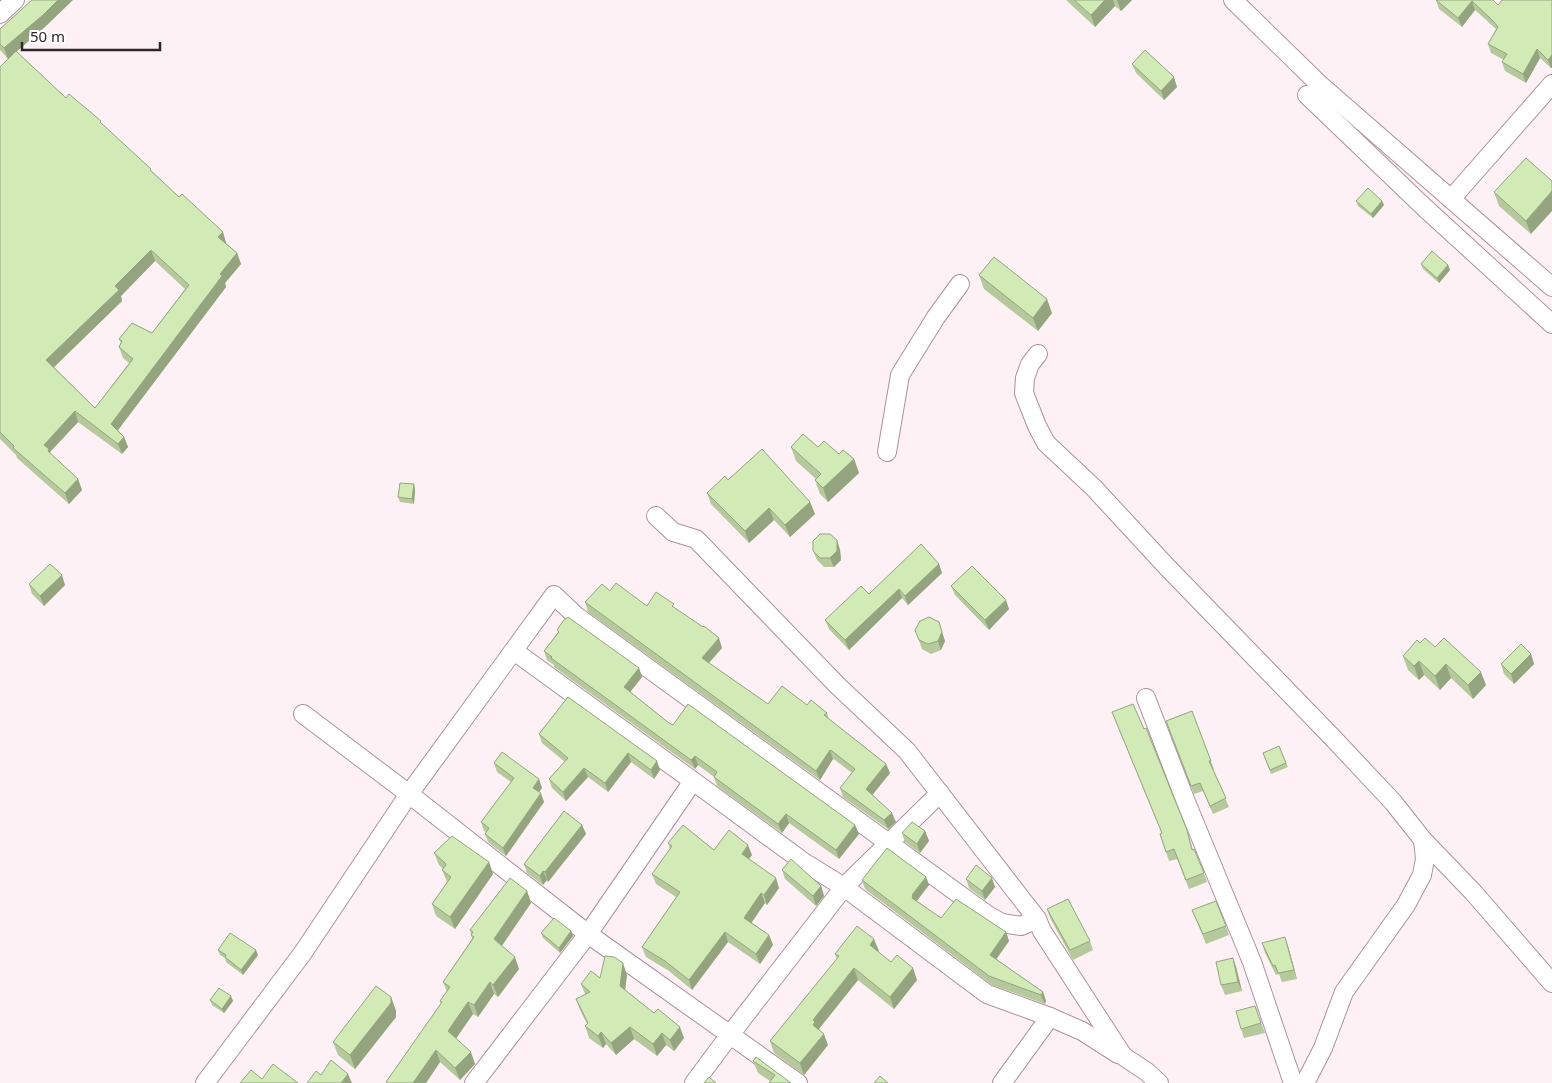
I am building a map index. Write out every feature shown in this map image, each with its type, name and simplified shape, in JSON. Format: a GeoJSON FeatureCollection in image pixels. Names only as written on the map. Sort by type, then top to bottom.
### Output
{"type":"FeatureCollection","features":[{"type":"Feature","properties":{"kind":"street"},"geometry":{"type":"LineString","coordinates":[[0,14],[15,0]]}},
{"type":"Feature","properties":{"kind":"street"},"geometry":{"type":"LineString","coordinates":[[1233,0],[1318,83],[1546,282],[1552,302]]}},
{"type":"Feature","properties":{"kind":"street"},"geometry":{"type":"LineString","coordinates":[[1451,198],[1552,84]]}},
{"type":"Feature","properties":{"kind":"street"},"geometry":{"type":"LineString","coordinates":[[1307,95],[1425,208],[1552,324]]}},
{"type":"Feature","properties":{"kind":"street"},"geometry":{"type":"LineString","coordinates":[[887,452],[900,376],[936,317],[960,284]]}},
{"type":"Feature","properties":{"kind":"street"},"geometry":{"type":"LineString","coordinates":[[1038,354],[1030,364],[1025,378],[1024,393],[1046,443],[1094,488],[1168,568],[1393,802],[1424,840],[1473,892],[1552,983]]}},
{"type":"Feature","properties":{"kind":"street"},"geometry":{"type":"LineString","coordinates":[[656,516],[673,532],[696,539],[836,685],[907,751],[1038,919],[1042,931],[1123,1056]]}},
{"type":"Feature","properties":{"kind":"street"},"geometry":{"type":"LineString","coordinates":[[205,1083],[302,954],[409,794],[554,595],[575,615],[989,916],[1002,923],[1021,926],[1038,919]]}},
{"type":"Feature","properties":{"kind":"street"},"geometry":{"type":"LineString","coordinates":[[514,651],[805,863],[844,887],[987,994],[1082,1031],[1147,1072],[1159,1083]]}},
{"type":"Feature","properties":{"kind":"street"},"geometry":{"type":"LineString","coordinates":[[1146,698],[1186,802],[1252,962],[1293,1083]]}},
{"type":"Feature","properties":{"kind":"street"},"geometry":{"type":"LineString","coordinates":[[303,714],[588,934],[729,1036],[798,1083]]}},
{"type":"Feature","properties":{"kind":"street"},"geometry":{"type":"LineString","coordinates":[[474,1083],[588,934],[694,781]]}},
{"type":"Feature","properties":{"kind":"street"},"geometry":{"type":"LineString","coordinates":[[694,1083],[844,887],[940,793]]}},
{"type":"Feature","properties":{"kind":"street"},"geometry":{"type":"LineString","coordinates":[[1305,1083],[1323,1048],[1344,992],[1406,905],[1422,874],[1425,859],[1424,840]]}},
{"type":"Feature","properties":{"kind":"street"},"geometry":{"type":"LineString","coordinates":[[1002,1083],[1050,1017]]}},
{"type":"Feature","properties":{"kind":"building"},"geometry":{"type":"Polygon","coordinates":[[[32,0],[58,0],[4,48],[0,44],[0,29],[32,0]]]}},
{"type":"Feature","properties":{"kind":"building"},"geometry":{"type":"Polygon","coordinates":[[[1074,0],[1105,0],[1091,15],[1074,0]]]}},
{"type":"Feature","properties":{"kind":"building"},"geometry":{"type":"Polygon","coordinates":[[[1436,0],[1493,0],[1498,5],[1502,0],[1552,0],[1552,55],[1548,60],[1537,49],[1523,74],[1502,62],[1507,54],[1488,44],[1498,27],[1472,1],[1458,18],[1436,0]]]}},
{"type":"Feature","properties":{"kind":"building"},"geometry":{"type":"Polygon","coordinates":[[[1145,50],[1174,77],[1161,91],[1132,64],[1145,50]]]}},
{"type":"Feature","properties":{"kind":"building"},"geometry":{"type":"Polygon","coordinates":[[[16,51],[66,98],[69,94],[101,121],[179,197],[182,194],[223,232],[218,237],[237,253],[220,274],[222,276],[111,424],[124,437],[118,444],[75,411],[44,445],[78,479],[65,493],[13,448],[14,446],[0,432],[0,67],[16,51]],[[151,250],[115,286],[119,290],[46,360],[95,408],[133,359],[119,347],[122,341],[119,339],[132,323],[152,333],[189,285],[151,250]]]}},
{"type":"Feature","properties":{"kind":"building"},"geometry":{"type":"Polygon","coordinates":[[[1526,158],[1552,181],[1552,191],[1526,221],[1494,192],[1526,158]]]}},
{"type":"Feature","properties":{"kind":"building"},"geometry":{"type":"Polygon","coordinates":[[[1368,188],[1382,201],[1371,214],[1356,201],[1368,188]]]}},
{"type":"Feature","properties":{"kind":"building"},"geometry":{"type":"Polygon","coordinates":[[[1432,251],[1448,265],[1437,278],[1421,264],[1432,251]]]}},
{"type":"Feature","properties":{"kind":"building"},"geometry":{"type":"Polygon","coordinates":[[[994,257],[1047,299],[1033,318],[979,275],[994,257]]]}},
{"type":"Feature","properties":{"kind":"building"},"geometry":{"type":"Polygon","coordinates":[[[803,434],[818,447],[824,441],[839,454],[843,450],[854,459],[823,488],[815,480],[821,474],[791,447],[803,434]]]}},
{"type":"Feature","properties":{"kind":"building"},"geometry":{"type":"Polygon","coordinates":[[[762,449],[810,502],[785,525],[769,508],[745,531],[707,493],[725,476],[728,480],[762,449]]]}},
{"type":"Feature","properties":{"kind":"building"},"geometry":{"type":"Polygon","coordinates":[[[400,483],[414,484],[412,499],[398,497],[400,483]]]}},
{"type":"Feature","properties":{"kind":"building"},"geometry":{"type":"Polygon","coordinates":[[[820,534],[830,534],[837,540],[837,551],[830,558],[820,558],[813,551],[813,541],[820,534]]]}},
{"type":"Feature","properties":{"kind":"building"},"geometry":{"type":"Polygon","coordinates":[[[921,544],[939,564],[905,596],[899,589],[845,640],[825,620],[861,586],[869,594],[921,544]]]}},
{"type":"Feature","properties":{"kind":"building"},"geometry":{"type":"Polygon","coordinates":[[[50,564],[62,575],[40,596],[29,584],[50,564]]]}},
{"type":"Feature","properties":{"kind":"building"},"geometry":{"type":"Polygon","coordinates":[[[972,566],[1006,600],[985,620],[951,586],[972,566]]]}},
{"type":"Feature","properties":{"kind":"building"},"geometry":{"type":"Polygon","coordinates":[[[616,583],[647,606],[656,592],[674,604],[672,606],[704,626],[719,638],[702,658],[768,704],[782,686],[807,705],[811,700],[827,713],[824,715],[886,764],[866,789],[892,813],[884,820],[840,788],[855,769],[832,751],[830,750],[816,771],[585,602],[602,584],[610,591],[616,583]]]}},
{"type":"Feature","properties":{"kind":"building"},"geometry":{"type":"Polygon","coordinates":[[[568,617],[639,668],[624,687],[669,723],[673,725],[688,704],[855,825],[836,850],[786,814],[778,824],[714,777],[717,772],[695,756],[691,760],[551,658],[544,651],[559,632],[557,630],[563,621],[568,617]]]}},
{"type":"Feature","properties":{"kind":"building"},"geometry":{"type":"Polygon","coordinates":[[[929,617],[939,622],[942,632],[938,641],[928,644],[919,640],[915,630],[920,621],[929,617]]]}},
{"type":"Feature","properties":{"kind":"building"},"geometry":{"type":"Polygon","coordinates":[[[1425,638],[1435,647],[1444,638],[1481,672],[1468,685],[1446,664],[1435,676],[1419,661],[1414,666],[1403,656],[1417,640],[1420,643],[1425,638]]]}},
{"type":"Feature","properties":{"kind":"building"},"geometry":{"type":"Polygon","coordinates":[[[1521,644],[1531,654],[1511,674],[1501,664],[1521,644]]]}},
{"type":"Feature","properties":{"kind":"building"},"geometry":{"type":"Polygon","coordinates":[[[568,697],[657,761],[651,770],[628,753],[605,783],[584,768],[563,792],[549,779],[568,758],[539,734],[568,697]]]}},
{"type":"Feature","properties":{"kind":"building"},"geometry":{"type":"Polygon","coordinates":[[[1133,704],[1144,729],[1146,728],[1187,830],[1192,850],[1194,849],[1204,873],[1186,880],[1174,849],[1166,852],[1160,834],[1162,833],[1112,712],[1133,704]]]}},
{"type":"Feature","properties":{"kind":"building"},"geometry":{"type":"Polygon","coordinates":[[[1192,711],[1211,761],[1209,761],[1226,798],[1210,806],[1200,783],[1191,786],[1166,721],[1192,711]]]}},
{"type":"Feature","properties":{"kind":"building"},"geometry":{"type":"Polygon","coordinates":[[[1279,746],[1286,763],[1270,770],[1263,753],[1279,746]]]}},
{"type":"Feature","properties":{"kind":"building"},"geometry":{"type":"Polygon","coordinates":[[[502,752],[539,779],[533,788],[541,793],[503,848],[485,834],[489,828],[481,822],[514,778],[494,763],[502,752]]]}},
{"type":"Feature","properties":{"kind":"building"},"geometry":{"type":"Polygon","coordinates":[[[564,811],[582,825],[540,876],[524,864],[564,811]]]}},
{"type":"Feature","properties":{"kind":"building"},"geometry":{"type":"Polygon","coordinates":[[[912,822],[925,831],[917,844],[902,833],[912,822]]]}},
{"type":"Feature","properties":{"kind":"building"},"geometry":{"type":"Polygon","coordinates":[[[683,825],[714,850],[729,830],[748,845],[742,854],[776,878],[764,895],[761,893],[744,918],[769,935],[756,954],[725,932],[689,980],[665,961],[642,947],[680,892],[652,874],[672,846],[668,843],[683,825]]]}},
{"type":"Feature","properties":{"kind":"building"},"geometry":{"type":"Polygon","coordinates":[[[452,836],[489,862],[450,917],[432,904],[451,877],[442,870],[446,865],[434,853],[452,836]]]}},
{"type":"Feature","properties":{"kind":"building"},"geometry":{"type":"Polygon","coordinates":[[[887,848],[926,877],[912,895],[912,898],[941,918],[956,899],[1006,932],[990,955],[1043,992],[1041,995],[989,976],[862,880],[887,848]]]}},
{"type":"Feature","properties":{"kind":"building"},"geometry":{"type":"Polygon","coordinates":[[[791,859],[821,886],[813,896],[782,870],[791,859]]]}},
{"type":"Feature","properties":{"kind":"building"},"geometry":{"type":"Polygon","coordinates":[[[976,865],[992,878],[982,891],[966,879],[976,865]]]}},
{"type":"Feature","properties":{"kind":"building"},"geometry":{"type":"Polygon","coordinates":[[[510,878],[527,891],[494,939],[515,957],[493,985],[490,982],[474,1005],[468,1002],[448,1031],[471,1052],[455,1068],[436,1050],[413,1083],[386,1082],[442,1002],[440,1001],[450,987],[443,982],[474,937],[471,935],[473,932],[470,930],[510,878]]]}},
{"type":"Feature","properties":{"kind":"building"},"geometry":{"type":"Polygon","coordinates":[[[1068,899],[1090,941],[1070,950],[1047,909],[1068,899]]]}},
{"type":"Feature","properties":{"kind":"building"},"geometry":{"type":"Polygon","coordinates":[[[1216,901],[1226,926],[1203,934],[1192,910],[1216,901]]]}},
{"type":"Feature","properties":{"kind":"building"},"geometry":{"type":"Polygon","coordinates":[[[554,918],[571,931],[559,948],[541,933],[554,918]]]}},
{"type":"Feature","properties":{"kind":"building"},"geometry":{"type":"Polygon","coordinates":[[[857,926],[874,939],[870,945],[891,962],[897,955],[913,968],[890,997],[854,968],[813,1020],[815,1022],[813,1025],[824,1034],[800,1063],[770,1041],[839,956],[835,954],[857,926]]]}},
{"type":"Feature","properties":{"kind":"building"},"geometry":{"type":"Polygon","coordinates":[[[230,933],[256,950],[241,970],[218,950],[230,933]]]}},
{"type":"Feature","properties":{"kind":"building"},"geometry":{"type":"Polygon","coordinates":[[[1285,937],[1294,970],[1278,973],[1262,943],[1285,937]]]}},
{"type":"Feature","properties":{"kind":"building"},"geometry":{"type":"Polygon","coordinates":[[[605,956],[614,957],[623,963],[620,986],[654,1013],[658,1009],[680,1027],[670,1040],[662,1033],[653,1044],[630,1027],[611,1043],[601,1032],[598,1036],[585,1026],[588,1023],[576,999],[590,992],[581,984],[591,971],[600,978],[605,956]]]}},
{"type":"Feature","properties":{"kind":"building"},"geometry":{"type":"Polygon","coordinates":[[[1233,958],[1238,982],[1221,985],[1216,962],[1233,958]]]}},
{"type":"Feature","properties":{"kind":"building"},"geometry":{"type":"Polygon","coordinates":[[[376,986],[391,997],[391,1003],[350,1055],[333,1042],[376,986]]]}},
{"type":"Feature","properties":{"kind":"building"},"geometry":{"type":"Polygon","coordinates":[[[219,988],[231,996],[222,1009],[210,1000],[219,988]]]}},
{"type":"Feature","properties":{"kind":"building"},"geometry":{"type":"Polygon","coordinates":[[[1255,1006],[1261,1023],[1241,1029],[1236,1011],[1255,1006]]]}},
{"type":"Feature","properties":{"kind":"building"},"geometry":{"type":"Polygon","coordinates":[[[756,1057],[791,1083],[769,1083],[775,1075],[753,1061],[756,1057]]]}},
{"type":"Feature","properties":{"kind":"building"},"geometry":{"type":"Polygon","coordinates":[[[331,1060],[348,1074],[341,1083],[307,1083],[316,1071],[321,1075],[331,1060]]]}},
{"type":"Feature","properties":{"kind":"building"},"geometry":{"type":"Polygon","coordinates":[[[273,1064],[298,1083],[240,1083],[251,1070],[262,1079],[273,1064]]]}},
{"type":"Feature","properties":{"kind":"building"},"geometry":{"type":"Polygon","coordinates":[[[880,1076],[888,1083],[874,1083],[880,1076]]]}},
{"type":"Feature","properties":{"kind":"building"},"geometry":{"type":"Polygon","coordinates":[[[709,1077],[716,1083],[704,1083],[709,1077]]]}}]}
